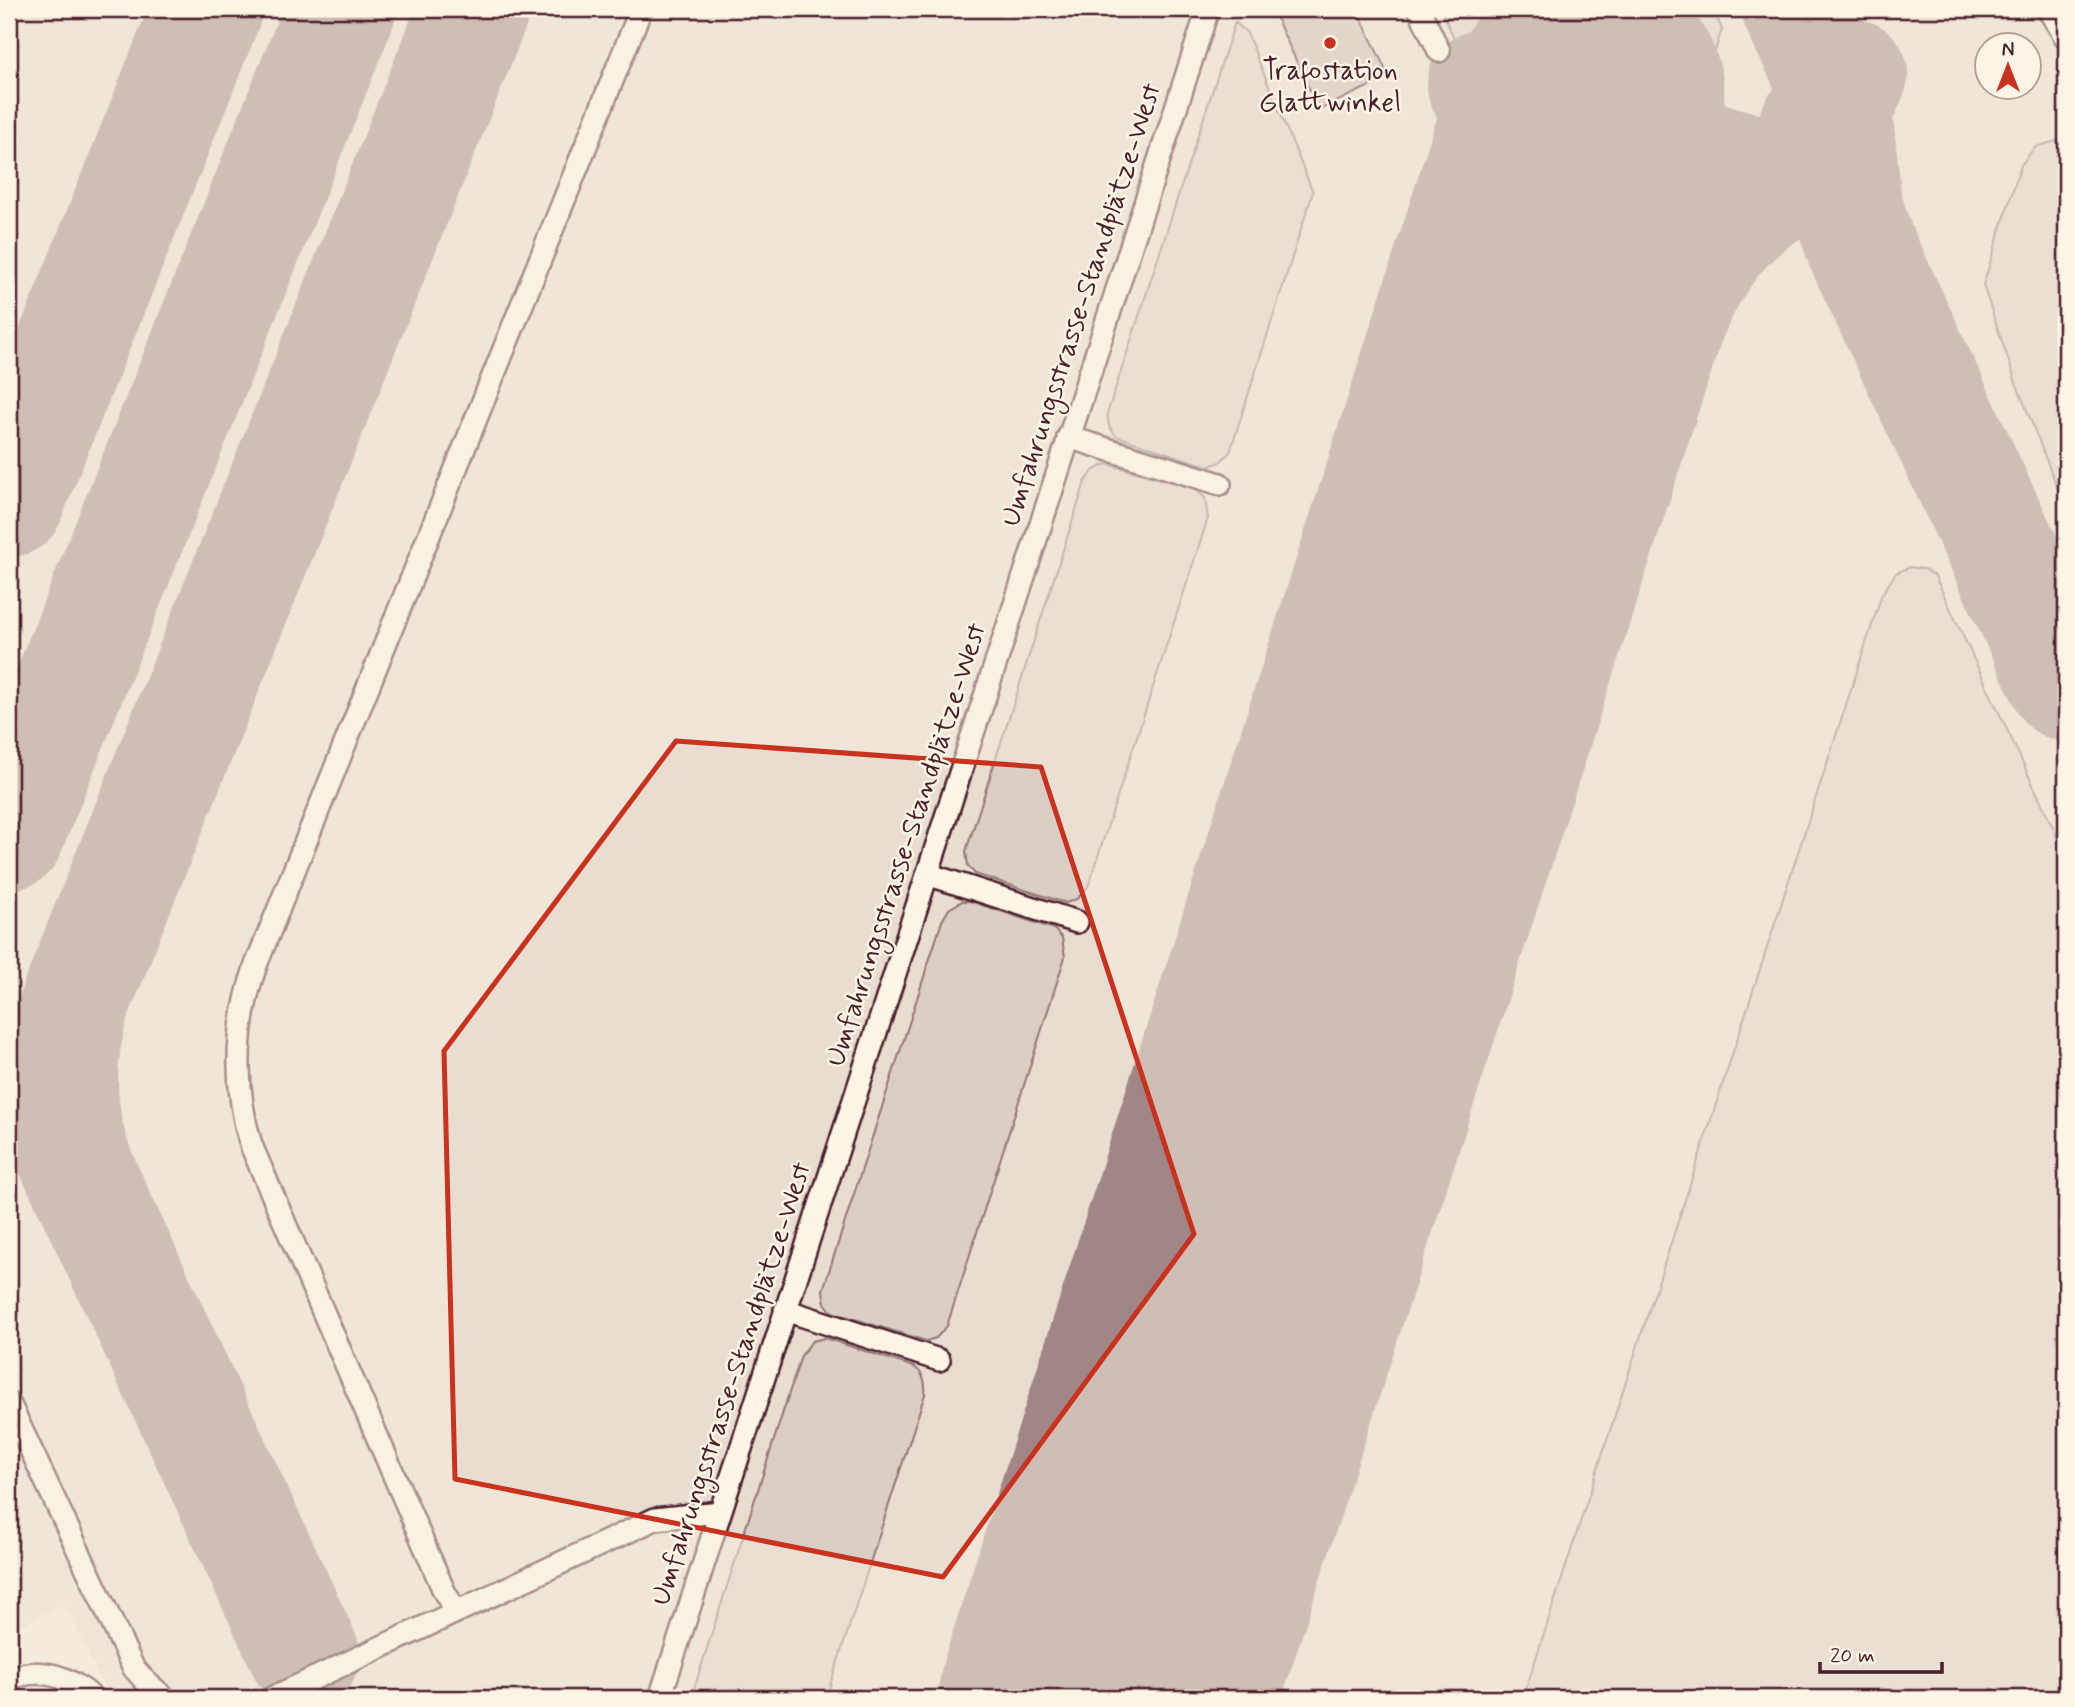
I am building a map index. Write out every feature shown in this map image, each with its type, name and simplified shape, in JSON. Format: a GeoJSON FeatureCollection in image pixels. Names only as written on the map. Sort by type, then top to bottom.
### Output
{"type":"FeatureCollection","features":[{"type":"Feature","properties":{"kind":"lane"},"geometry":{"type":"LineString","coordinates":[[457,1612],[444,1591],[251,1145],[239,1091],[240,1027],[250,983],[261,952],[641,9]]}},
{"type":"Feature","properties":{"kind":"lane","name":"Umfahrungsstrasse-Standplätze-West"},"geometry":{"type":"LineString","coordinates":[[660,1698],[1208,9]]}},
{"type":"Feature","properties":{"kind":"lane"},"geometry":{"type":"LineString","coordinates":[[1419,9],[1439,51]]}},
{"type":"Feature","properties":{"kind":"lane"},"geometry":{"type":"LineString","coordinates":[[2048,9],[2066,38]]}},
{"type":"Feature","properties":{"kind":"lane"},"geometry":{"type":"LineString","coordinates":[[1068,437],[1220,484]]}},
{"type":"Feature","properties":{"kind":"lane"},"geometry":{"type":"LineString","coordinates":[[927,874],[1077,922]]}},
{"type":"Feature","properties":{"kind":"lane"},"geometry":{"type":"LineString","coordinates":[[785,1310],[939,1360]]}},
{"type":"Feature","properties":{"kind":"lane"},"geometry":{"type":"LineString","coordinates":[[9,1402],[130,1661],[141,1678],[165,1698]]}},
{"type":"Feature","properties":{"kind":"lane"},"geometry":{"type":"LineString","coordinates":[[272,1698],[655,1519],[720,1512]]}},
{"type":"Feature","properties":{"kind":"lane"},"geometry":{"type":"LineString","coordinates":[[9,1679],[26,1674],[51,1674],[69,1680],[93,1698]]}},
{"type":"Feature","properties":{"kind":"highlighted area"},"geometry":{"type":"Polygon","coordinates":[[[676,741],[1041,767],[1194,1234],[943,1577],[455,1479],[444,1051],[676,741]]]}},
{"type":"Feature","properties":{"kind":"shaded area"},"geometry":{"type":"Polygon","coordinates":[[[9,9],[2066,9],[2066,1698],[109,1698],[65,1604],[9,1631],[9,9]]]}},
{"type":"Feature","properties":{"kind":"shaded area"},"geometry":{"type":"Polygon","coordinates":[[[1441,9],[1713,9],[1722,29],[1697,108],[1690,117],[1676,123],[1452,50],[1455,41],[1441,9]]]}},
{"type":"Feature","properties":{"kind":"shaded area"},"geometry":{"type":"Polygon","coordinates":[[[1235,22],[1247,33],[1313,192],[1230,452],[1219,463],[1207,466],[1116,436],[1109,426],[1107,414],[1235,22]]]}},
{"type":"Feature","properties":{"kind":"shaded area"},"geometry":{"type":"Polygon","coordinates":[[[1493,114],[1541,129],[1488,290],[1554,313],[1607,151],[1655,166],[1157,1698],[1104,1698],[1040,1676],[1032,1698],[979,1698],[1493,114]]]}},
{"type":"Feature","properties":{"kind":"shaded area"},"geometry":{"type":"Polygon","coordinates":[[[2056,141],[2066,144],[2066,510],[2015,380],[1983,285],[2021,165],[2035,147],[2056,141]]]}},
{"type":"Feature","properties":{"kind":"shaded area"},"geometry":{"type":"Polygon","coordinates":[[[1106,464],[1195,488],[1205,498],[1208,518],[1088,887],[1077,899],[1066,903],[975,874],[968,866],[966,851],[1085,482],[1094,470],[1106,464]]]}},
{"type":"Feature","properties":{"kind":"shaded area"},"geometry":{"type":"Polygon","coordinates":[[[1910,567],[1924,569],[1935,576],[2066,855],[2066,1698],[1523,1698],[1882,594],[1896,573],[1910,567]]]}},
{"type":"Feature","properties":{"kind":"shaded area"},"geometry":{"type":"Polygon","coordinates":[[[962,901],[970,901],[1054,929],[1062,938],[1065,957],[947,1326],[936,1338],[926,1341],[832,1312],[825,1303],[823,1290],[942,921],[949,909],[962,901]]]}},
{"type":"Feature","properties":{"kind":"shaded area"},"geometry":{"type":"Polygon","coordinates":[[[825,1338],[914,1367],[925,1382],[925,1394],[826,1698],[691,1698],[801,1356],[812,1341],[825,1338]]]}},
{"type":"Feature","properties":{"kind":"building","name":"Trafostation Glattwinkel"},"geometry":{"type":"Polygon","coordinates":[[[1272,9],[1357,9],[1389,77],[1319,110],[1272,9]]]}},
{"type":"Feature","properties":{"kind":"taxiway"},"geometry":{"type":"LineString","coordinates":[[9,502],[207,9]]}},
{"type":"Feature","properties":{"kind":"taxiway"},"geometry":{"type":"LineString","coordinates":[[9,835],[341,9]]}},
{"type":"Feature","properties":{"kind":"taxiway"},"geometry":{"type":"LineString","coordinates":[[86,1184],[70,1140],[64,1094],[65,1048],[75,1002],[474,9]]}},
{"type":"Feature","properties":{"kind":"taxiway"},"geometry":{"type":"LineString","coordinates":[[1797,9],[1823,63],[1834,95],[1847,204],[1860,245],[2066,686]]}},
{"type":"Feature","properties":{"kind":"taxiway"},"geometry":{"type":"LineString","coordinates":[[1224,1698],[1669,324],[1689,280],[1716,240],[1745,211],[1793,174],[1812,152],[1835,115],[1853,74]]}},
{"type":"Feature","properties":{"kind":"taxiway"},"geometry":{"type":"LineString","coordinates":[[1482,85],[1785,180],[1806,146],[1813,128]]}},
{"type":"Feature","properties":{"kind":"taxiway"},"geometry":{"type":"LineString","coordinates":[[53,1114],[305,1655]]}},
{"type":"Feature","properties":{"kind":"runway"},"geometry":{"type":"LineString","coordinates":[[1076,1698],[1587,100]]}},
{"type":"Feature","properties":{"kind":"place","name":"Trafostation Glattwinkel"},"geometry":{"type":"Point","coordinates":[1330,43]}}]}
